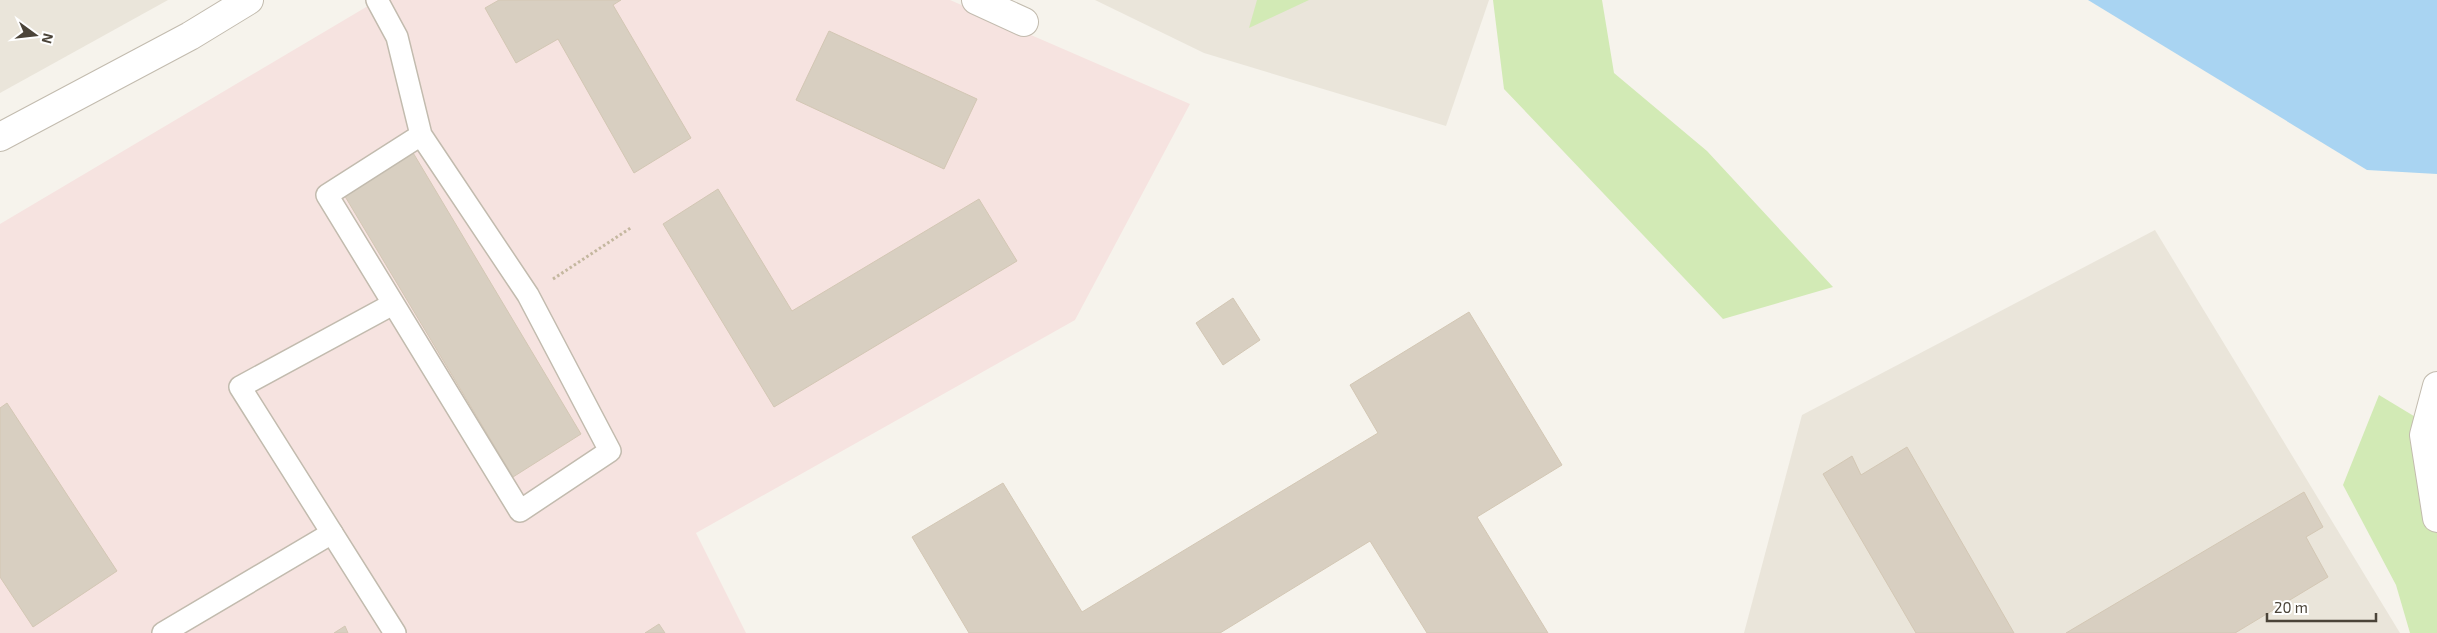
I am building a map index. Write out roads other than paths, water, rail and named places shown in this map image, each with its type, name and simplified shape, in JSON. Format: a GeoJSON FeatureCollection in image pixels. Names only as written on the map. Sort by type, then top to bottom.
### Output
{"type":"FeatureCollection","features":[{"type":"Feature","properties":{"kind":"street"},"geometry":{"type":"LineString","coordinates":[[0,137],[190,36],[249,0]]}},
{"type":"Feature","properties":{"kind":"street"},"geometry":{"type":"LineString","coordinates":[[976,0],[1024,22]]}},
{"type":"Feature","properties":{"kind":"street"},"geometry":{"type":"LineString","coordinates":[[2437,386],[2424,435],[2437,518]]}},
{"type":"Feature","properties":{"kind":"lane"},"geometry":{"type":"LineString","coordinates":[[377,0],[397,36],[421,135],[528,295],[610,451],[520,511],[327,195],[421,135]]}},
{"type":"Feature","properties":{"kind":"lane"},"geometry":{"type":"LineString","coordinates":[[394,304],[240,387],[395,633]]}},
{"type":"Feature","properties":{"kind":"lane"},"geometry":{"type":"LineString","coordinates":[[162,633],[190,626],[332,533]]}},
{"type":"Feature","properties":{"kind":"water"},"geometry":{"type":"Polygon","coordinates":[[[2088,0],[2437,0],[2437,174],[2367,170],[2088,0]]]}}]}
